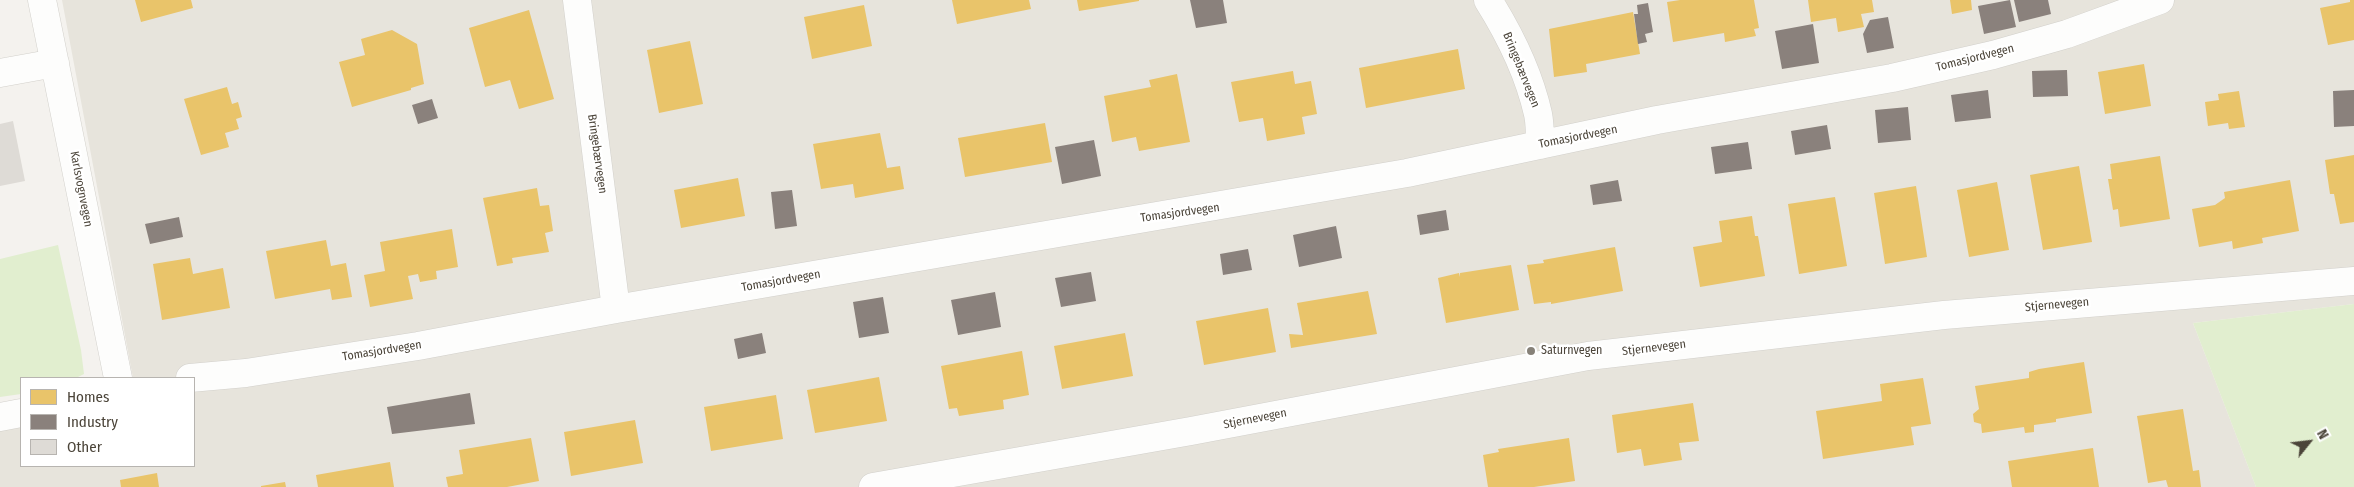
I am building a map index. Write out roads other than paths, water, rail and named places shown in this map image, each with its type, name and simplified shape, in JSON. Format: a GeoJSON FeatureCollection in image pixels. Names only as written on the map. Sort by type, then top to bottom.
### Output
{"type":"FeatureCollection","features":[{"type":"Feature","properties":{"kind":"street","name":"Karlsvognvegen"},"geometry":{"type":"LineString","coordinates":[[42,0],[118,377]]}},
{"type":"Feature","properties":{"kind":"street","name":"Bringebærvegen"},"geometry":{"type":"LineString","coordinates":[[577,0],[616,309]]}},
{"type":"Feature","properties":{"kind":"street","name":"Bringebærvegen"},"geometry":{"type":"LineString","coordinates":[[1488,0],[1514,47],[1530,90],[1538,115],[1540,145]]}},
{"type":"Feature","properties":{"kind":"street","name":"Tomasjordvegen"},"geometry":{"type":"LineString","coordinates":[[195,378],[246,373],[418,346],[616,309],[1117,222],[1302,192],[1772,98],[1892,78],[1993,55],[2067,34],[2160,0]]}},
{"type":"Feature","properties":{"kind":"street"},"geometry":{"type":"LineString","coordinates":[[0,74],[55,63]]}},
{"type":"Feature","properties":{"kind":"street","name":"Stjernevegen"},"geometry":{"type":"LineString","coordinates":[[873,487],[908,484],[1588,356],[1828,330],[1944,315],[2354,281]]}},
{"type":"Feature","properties":{"kind":"street"},"geometry":{"type":"LineString","coordinates":[[0,417],[20,413]]}},
{"type":"Feature","properties":{"kind":"place","name":"Saturnvegen"},"geometry":{"type":"Point","coordinates":[1531,351]}}]}
